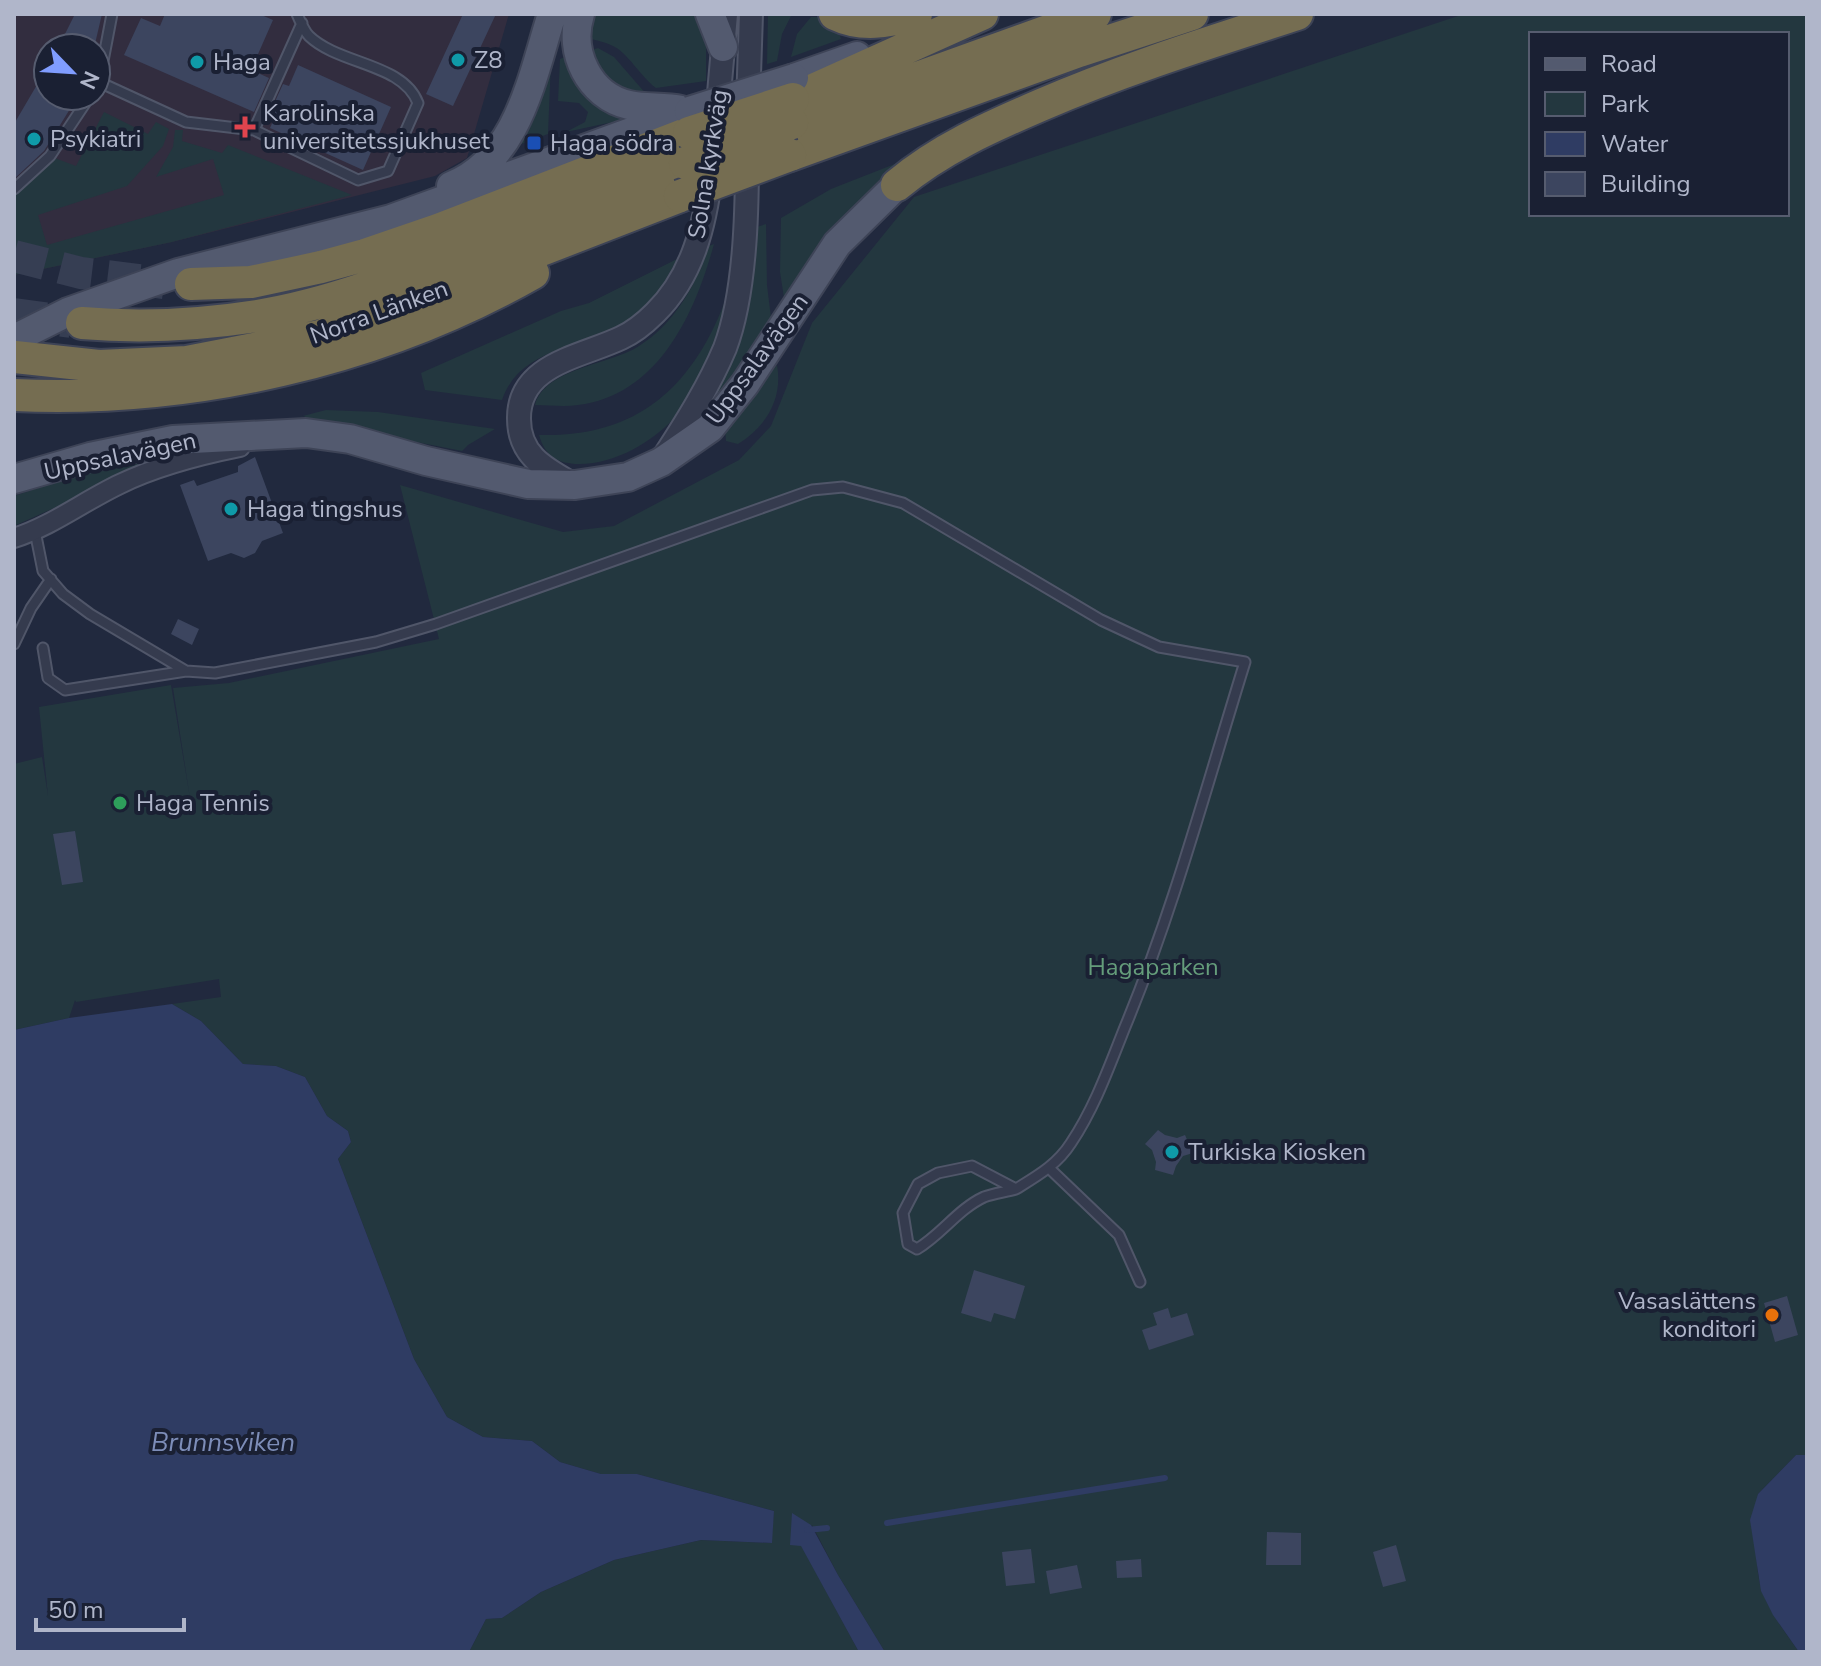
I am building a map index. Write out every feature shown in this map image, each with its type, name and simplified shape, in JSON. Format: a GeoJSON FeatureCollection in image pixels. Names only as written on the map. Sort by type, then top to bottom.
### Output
{"type":"FeatureCollection","features":[{"type":"Feature","properties":{"kind":"highway"},"geometry":{"type":"LineString","coordinates":[[835,14],[855,21],[878,23],[916,14]]}},
{"type":"Feature","properties":{"kind":"highway"},"geometry":{"type":"LineString","coordinates":[[792,114],[1095,14]]}},
{"type":"Feature","properties":{"kind":"highway"},"geometry":{"type":"LineString","coordinates":[[191,284],[251,282],[321,267],[438,230],[688,136],[1079,51],[1192,14]]}},
{"type":"Feature","properties":{"kind":"highway","name":"Uppsalavägen"},"geometry":{"type":"LineString","coordinates":[[897,185],[937,154],[1005,120],[1155,61],[1297,14]]}},
{"type":"Feature","properties":{"kind":"highway"},"geometry":{"type":"LineString","coordinates":[[792,114],[979,15]]}},
{"type":"Feature","properties":{"kind":"highway","name":"Norra Länken"},"geometry":{"type":"LineString","coordinates":[[15,348],[99,366],[187,362],[320,336],[680,196],[792,114]]}},
{"type":"Feature","properties":{"kind":"highway","name":"Norra Länken"},"geometry":{"type":"LineString","coordinates":[[82,323],[145,326],[193,324],[259,316],[322,301],[393,279],[688,136]]}},
{"type":"Feature","properties":{"kind":"highway"},"geometry":{"type":"LineString","coordinates":[[14,395],[70,396],[170,388],[276,372],[331,358],[424,324],[514,284],[637,215]]}},
{"type":"Feature","properties":{"kind":"main road"},"geometry":{"type":"LineString","coordinates":[[343,229],[369,212],[460,182],[489,162],[509,133],[526,95],[552,14]]}},
{"type":"Feature","properties":{"kind":"main road"},"geometry":{"type":"LineString","coordinates":[[15,348],[68,312],[178,273],[391,219],[688,136],[669,107],[627,104],[595,85],[579,56],[576,36],[580,14]]}},
{"type":"Feature","properties":{"kind":"main road"},"geometry":{"type":"LineString","coordinates":[[710,14],[723,47]]}},
{"type":"Feature","properties":{"kind":"main road","name":"Uppsalavägen"},"geometry":{"type":"LineString","coordinates":[[14,479],[90,457],[173,440],[306,433],[350,439],[426,461],[528,484],[575,485],[628,477],[661,462],[710,428],[745,384],[837,244],[897,185]]}},
{"type":"Feature","properties":{"kind":"street","name":"Solna kyrkväg"},"geometry":{"type":"LineString","coordinates":[[575,485],[531,457],[519,430],[518,407],[526,388],[537,375],[623,338],[655,314],[679,284],[697,246],[708,200],[726,14]]}},
{"type":"Feature","properties":{"kind":"street","name":"Solna kyrkväg"},"geometry":{"type":"LineString","coordinates":[[661,462],[697,404],[726,345],[742,274],[751,14]]}},
{"type":"Feature","properties":{"kind":"street"},"geometry":{"type":"LineString","coordinates":[[14,538],[35,531],[122,483],[205,454],[306,433]]}},
{"type":"Feature","properties":{"kind":"lane"},"geometry":{"type":"LineString","coordinates":[[112,90],[186,122],[254,130],[358,180],[388,171],[418,103],[413,89],[399,78],[337,54],[308,35],[299,19]]}},
{"type":"Feature","properties":{"kind":"lane"},"geometry":{"type":"LineString","coordinates":[[254,130],[299,19]]}},
{"type":"Feature","properties":{"kind":"lane"},"geometry":{"type":"LineString","coordinates":[[14,189],[50,156],[79,112]]}},
{"type":"Feature","properties":{"kind":"lane"},"geometry":{"type":"LineString","coordinates":[[43,648],[48,678],[65,690],[186,671],[215,673],[376,642],[436,624],[812,490],[843,487],[903,503],[1101,620],[1159,647],[1245,662],[1173,897],[1138,996],[1097,1097],[1070,1145],[1050,1169],[1016,1189],[983,1198],[917,1249],[908,1244],[903,1213],[918,1184],[938,1173],[972,1166],[1016,1189]]}},
{"type":"Feature","properties":{"kind":"lane"},"geometry":{"type":"LineString","coordinates":[[35,531],[43,571],[63,594],[90,614],[186,671]]}},
{"type":"Feature","properties":{"kind":"lane"},"geometry":{"type":"LineString","coordinates":[[14,644],[31,608],[51,579]]}},
{"type":"Feature","properties":{"kind":"lane"},"geometry":{"type":"LineString","coordinates":[[1050,1169],[1119,1235],[1140,1282]]}},
{"type":"Feature","properties":{"kind":"shaded area","name":"Karolinska universitetssjukhuset"},"geometry":{"type":"Polygon","coordinates":[[[14,14],[509,14],[467,158],[435,176],[172,242],[14,275],[14,14]]]}},
{"type":"Feature","properties":{"kind":"green space"},"geometry":{"type":"Polygon","coordinates":[[[590,14],[697,14],[706,44],[706,81],[656,88],[618,49],[587,38],[590,14]]]}},
{"type":"Feature","properties":{"kind":"green space"},"geometry":{"type":"Polygon","coordinates":[[[768,14],[792,14],[782,34],[777,61],[767,64],[768,14]]]}},
{"type":"Feature","properties":{"kind":"green space","name":"Hagaparken"},"geometry":{"type":"Polygon","coordinates":[[[1464,14],[1807,14],[1807,1455],[1796,1455],[1758,1494],[1756,1544],[1763,1593],[1774,1616],[1799,1652],[885,1652],[812,1525],[801,1545],[859,1652],[469,1652],[486,1619],[502,1618],[541,1592],[614,1560],[701,1540],[771,1543],[774,1511],[637,1474],[601,1474],[560,1462],[532,1441],[483,1437],[447,1417],[414,1359],[338,1159],[351,1142],[348,1131],[327,1116],[305,1077],[276,1066],[243,1064],[201,1021],[172,1004],[221,997],[219,979],[75,1000],[69,1018],[14,1030],[14,764],[42,757],[48,796],[39,707],[171,685],[190,798],[173,688],[229,683],[439,639],[400,485],[563,532],[614,526],[739,460],[771,426],[812,323],[914,197],[1464,14]]]}},
{"type":"Feature","properties":{"kind":"green space"},"geometry":{"type":"Polygon","coordinates":[[[811,17],[821,17],[839,33],[841,39],[791,57],[797,34],[811,17]]]}},
{"type":"Feature","properties":{"kind":"green space"},"geometry":{"type":"Polygon","coordinates":[[[598,48],[614,57],[647,95],[625,90],[610,82],[589,51],[598,48]]]}},
{"type":"Feature","properties":{"kind":"green space"},"geometry":{"type":"Polygon","coordinates":[[[567,56],[626,115],[622,120],[566,132],[585,122],[588,112],[579,103],[558,101],[560,59],[567,56]]]}},
{"type":"Feature","properties":{"kind":"green space"},"geometry":{"type":"Polygon","coordinates":[[[551,61],[548,134],[513,147],[551,61]]]}},
{"type":"Feature","properties":{"kind":"green space"},"geometry":{"type":"Polygon","coordinates":[[[104,112],[148,134],[156,122],[169,129],[163,146],[127,186],[38,215],[47,245],[224,195],[213,159],[156,177],[173,147],[175,130],[183,130],[182,141],[222,153],[228,145],[352,195],[172,242],[14,275],[14,193],[52,157],[76,166],[104,112]]]}},
{"type":"Feature","properties":{"kind":"green space"},"geometry":{"type":"Polygon","coordinates":[[[910,158],[841,223],[784,298],[780,272],[781,218],[831,189],[910,158]]]}},
{"type":"Feature","properties":{"kind":"green space"},"geometry":{"type":"Polygon","coordinates":[[[766,224],[771,318],[742,369],[700,418],[749,283],[757,227],[766,224]]]}},
{"type":"Feature","properties":{"kind":"green space"},"geometry":{"type":"Polygon","coordinates":[[[714,244],[684,323],[652,368],[631,385],[606,398],[573,406],[535,405],[551,383],[627,352],[652,337],[683,302],[709,246],[714,244]]]}},
{"type":"Feature","properties":{"kind":"green space"},"geometry":{"type":"Polygon","coordinates":[[[677,259],[667,278],[632,318],[607,332],[537,359],[511,383],[502,400],[425,390],[421,373],[561,311],[589,303],[677,259]]]}},
{"type":"Feature","properties":{"kind":"green space"},"geometry":{"type":"Polygon","coordinates":[[[733,270],[736,271],[734,283],[712,356],[702,379],[674,419],[655,436],[620,456],[586,464],[571,464],[553,457],[539,435],[568,434],[619,423],[641,412],[680,380],[715,325],[733,270]]]}},
{"type":"Feature","properties":{"kind":"green space"},"geometry":{"type":"Polygon","coordinates":[[[777,365],[778,389],[765,420],[738,444],[726,441],[725,428],[777,365]]]}},
{"type":"Feature","properties":{"kind":"green space"},"geometry":{"type":"Polygon","coordinates":[[[326,410],[378,412],[495,429],[462,451],[310,421],[304,416],[295,418],[326,410]]]}},
{"type":"Feature","properties":{"kind":"green space"},"geometry":{"type":"Polygon","coordinates":[[[167,457],[14,526],[14,496],[62,480],[167,457]]]}},
{"type":"Feature","properties":{"kind":"water","name":"Brunnsviken"},"geometry":{"type":"Polygon","coordinates":[[[172,1004],[201,1021],[243,1064],[276,1066],[305,1077],[327,1116],[348,1131],[351,1142],[338,1159],[414,1359],[447,1417],[483,1437],[532,1441],[560,1462],[601,1474],[637,1474],[774,1511],[772,1543],[701,1540],[614,1560],[541,1592],[502,1618],[486,1619],[469,1652],[14,1652],[14,1030],[69,1018],[172,1004]]]}},
{"type":"Feature","properties":{"kind":"water"},"geometry":{"type":"Polygon","coordinates":[[[1796,1455],[1807,1455],[1807,1652],[1799,1652],[1773,1615],[1761,1591],[1750,1520],[1758,1494],[1796,1455]]]}},
{"type":"Feature","properties":{"kind":"water"},"geometry":{"type":"Polygon","coordinates":[[[792,1513],[811,1525],[885,1652],[859,1652],[801,1546],[790,1545],[792,1513]]]}},
{"type":"Feature","properties":{"kind":"building"},"geometry":{"type":"Polygon","coordinates":[[[75,14],[102,14],[98,32],[66,32],[75,14]]]}},
{"type":"Feature","properties":{"kind":"building","name":"Haga"},"geometry":{"type":"Polygon","coordinates":[[[165,14],[259,14],[273,20],[251,70],[269,78],[254,112],[124,55],[141,18],[160,26],[165,14]]]}},
{"type":"Feature","properties":{"kind":"building","name":"Z8"},"geometry":{"type":"Polygon","coordinates":[[[463,14],[496,14],[453,106],[426,94],[463,14]]]}},
{"type":"Feature","properties":{"kind":"building"},"geometry":{"type":"Polygon","coordinates":[[[298,65],[391,107],[363,170],[270,128],[273,121],[267,119],[283,84],[289,86],[298,65]]]}},
{"type":"Feature","properties":{"kind":"building","name":"Psykiatri"},"geometry":{"type":"Polygon","coordinates":[[[32,93],[32,112],[68,112],[44,151],[14,179],[14,124],[32,93]]]}},
{"type":"Feature","properties":{"kind":"building","name":"Haga tingshus"},"geometry":{"type":"Polygon","coordinates":[[[255,457],[283,533],[262,541],[255,553],[244,558],[231,553],[208,561],[180,485],[194,480],[197,486],[238,472],[238,466],[255,457]]]}},
{"type":"Feature","properties":{"kind":"building"},"geometry":{"type":"Polygon","coordinates":[[[178,619],[199,629],[192,645],[171,634],[178,619]]]}},
{"type":"Feature","properties":{"kind":"building"},"geometry":{"type":"Polygon","coordinates":[[[75,831],[83,882],[62,885],[53,834],[75,831]]]}},
{"type":"Feature","properties":{"kind":"building","name":"Turkiska Kiosken"},"geometry":{"type":"Polygon","coordinates":[[[1158,1130],[1177,1138],[1185,1135],[1193,1153],[1183,1156],[1173,1175],[1155,1170],[1152,1150],[1145,1144],[1158,1130]]]}},
{"type":"Feature","properties":{"kind":"building"},"geometry":{"type":"Polygon","coordinates":[[[974,1270],[1025,1286],[1015,1319],[994,1313],[991,1322],[961,1313],[974,1270]]]}},
{"type":"Feature","properties":{"kind":"building"},"geometry":{"type":"Polygon","coordinates":[[[1787,1296],[1798,1335],[1775,1342],[1764,1303],[1787,1296]]]}},
{"type":"Feature","properties":{"kind":"building"},"geometry":{"type":"Polygon","coordinates":[[[1168,1308],[1171,1318],[1187,1313],[1194,1335],[1149,1350],[1142,1330],[1157,1325],[1153,1313],[1168,1308]]]}},
{"type":"Feature","properties":{"kind":"building"},"geometry":{"type":"Polygon","coordinates":[[[1710,1320],[1721,1331],[1710,1342],[1699,1330],[1710,1320]]]}},
{"type":"Feature","properties":{"kind":"building"},"geometry":{"type":"Polygon","coordinates":[[[1267,1532],[1301,1533],[1301,1565],[1266,1565],[1267,1532]]]}},
{"type":"Feature","properties":{"kind":"building"},"geometry":{"type":"Polygon","coordinates":[[[1396,1545],[1406,1581],[1383,1587],[1373,1552],[1396,1545]]]}},
{"type":"Feature","properties":{"kind":"building"},"geometry":{"type":"Polygon","coordinates":[[[1031,1549],[1035,1583],[1006,1586],[1002,1552],[1031,1549]]]}},
{"type":"Feature","properties":{"kind":"building"},"geometry":{"type":"Polygon","coordinates":[[[1141,1559],[1142,1577],[1117,1578],[1116,1561],[1141,1559]]]}},
{"type":"Feature","properties":{"kind":"building"},"geometry":{"type":"Polygon","coordinates":[[[1077,1565],[1082,1588],[1050,1594],[1046,1571],[1077,1565]]]}},
{"type":"Feature","properties":{"kind":"waterway"},"geometry":{"type":"LineString","coordinates":[[887,1523],[1165,1478]]}},
{"type":"Feature","properties":{"kind":"waterway"},"geometry":{"type":"LineString","coordinates":[[807,1530],[827,1528]]}},
{"type":"Feature","properties":{"kind":"tunnel"},"geometry":{"type":"LineString","coordinates":[[14,256],[81,273],[164,283]]}},
{"type":"Feature","properties":{"kind":"tunnel"},"geometry":{"type":"LineString","coordinates":[[14,314],[71,322]]}},
{"type":"Feature","properties":{"kind":"place","name":"Z8"},"geometry":{"type":"Point","coordinates":[458,60]}},
{"type":"Feature","properties":{"kind":"place","name":"Haga"},"geometry":{"type":"Point","coordinates":[197,62]}},
{"type":"Feature","properties":{"kind":"place","name":"Karolinska universitetssjukhuset"},"geometry":{"type":"Point","coordinates":[245,127]}},
{"type":"Feature","properties":{"kind":"place","name":"Psykiatri"},"geometry":{"type":"Point","coordinates":[34,139]}},
{"type":"Feature","properties":{"kind":"place","name":"Haga södra"},"geometry":{"type":"Point","coordinates":[534,143]}},
{"type":"Feature","properties":{"kind":"place","name":"Haga tingshus"},"geometry":{"type":"Point","coordinates":[231,509]}},
{"type":"Feature","properties":{"kind":"place","name":"Haga Tennis"},"geometry":{"type":"Point","coordinates":[120,803]}},
{"type":"Feature","properties":{"kind":"place","name":"Turkiska Kiosken"},"geometry":{"type":"Point","coordinates":[1172,1152]}},
{"type":"Feature","properties":{"kind":"place","name":"Vasaslättens konditori"},"geometry":{"type":"Point","coordinates":[1772,1315]}}]}
